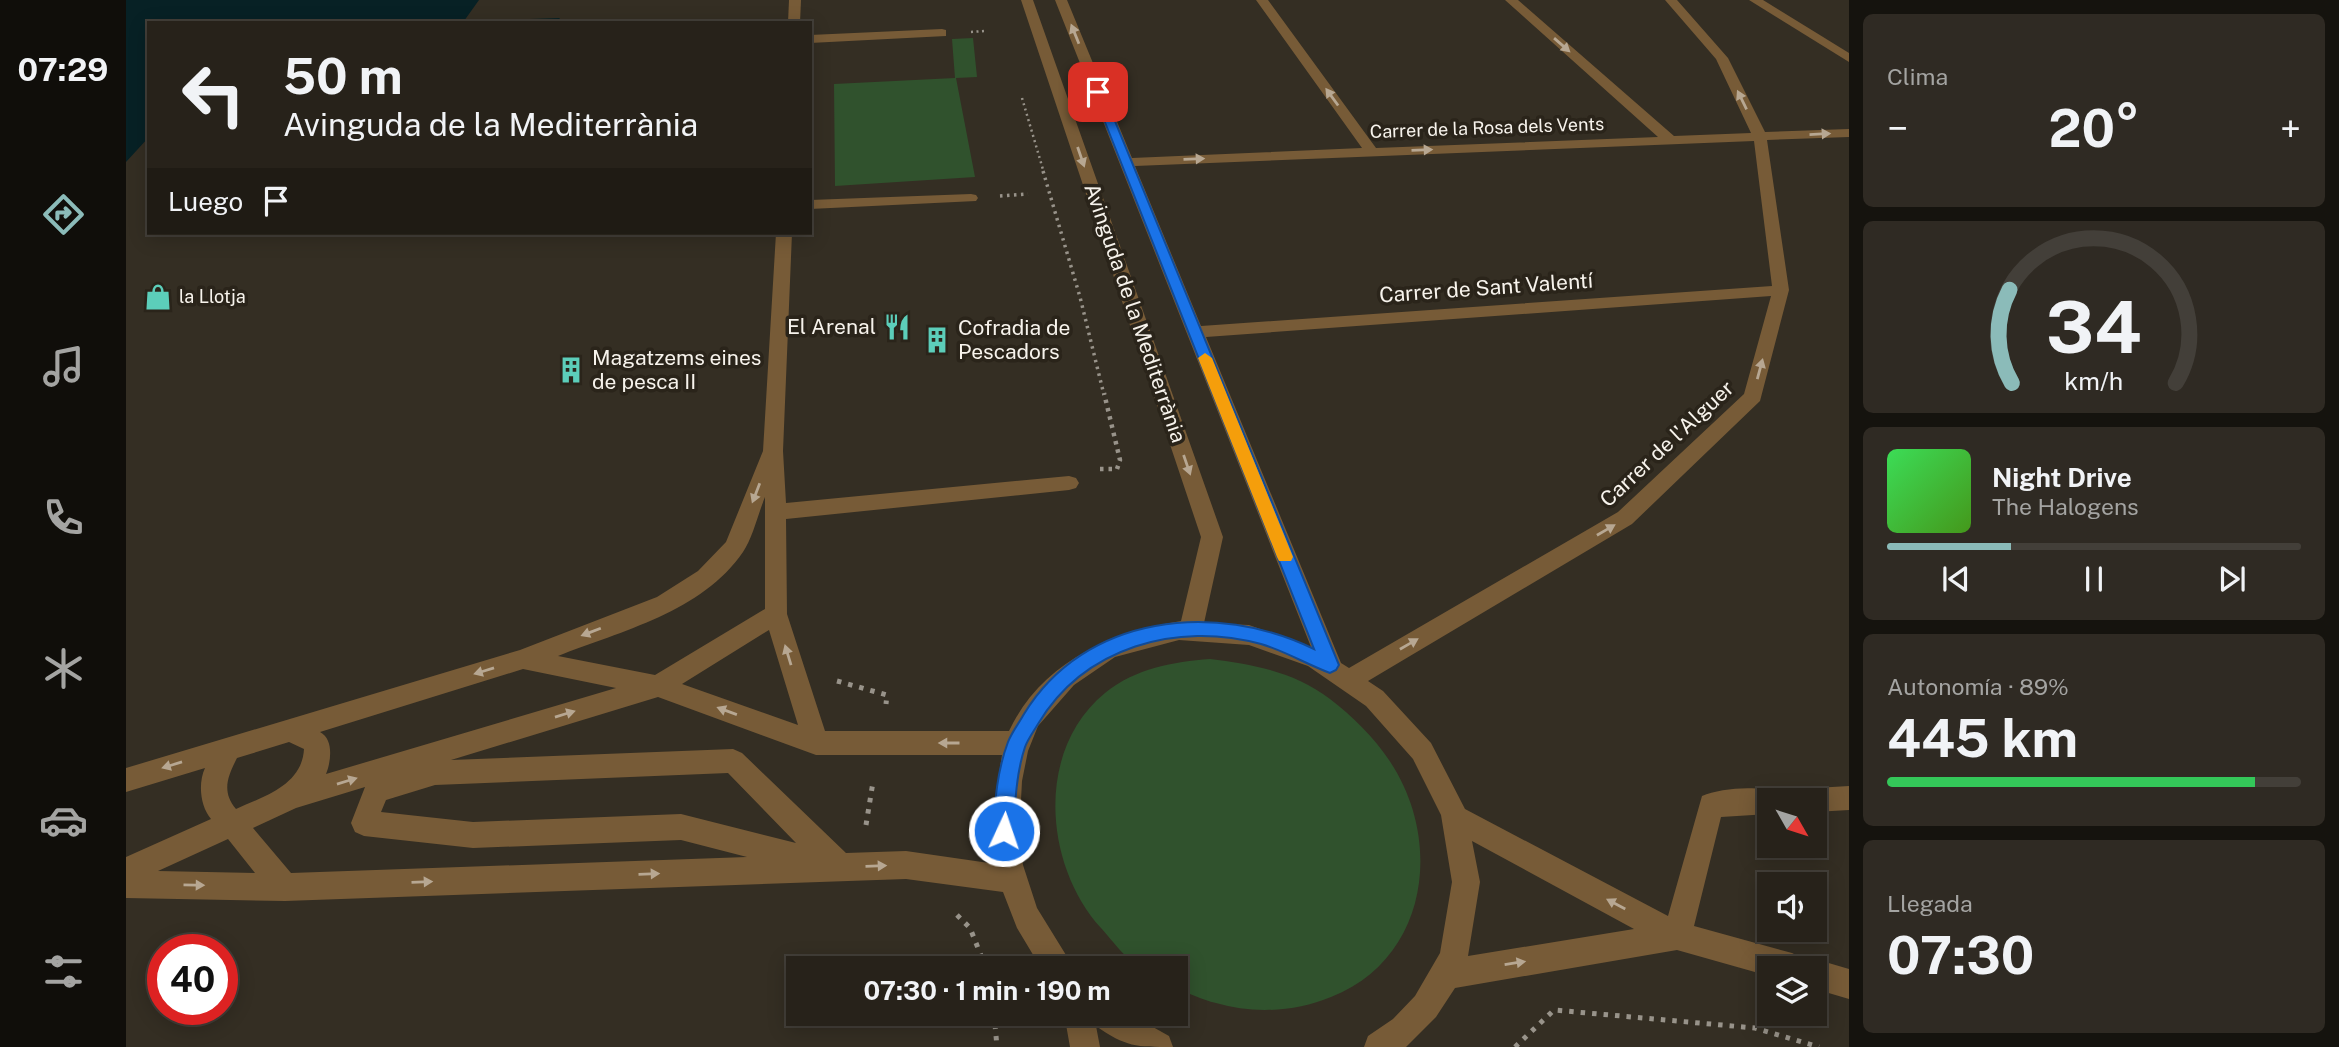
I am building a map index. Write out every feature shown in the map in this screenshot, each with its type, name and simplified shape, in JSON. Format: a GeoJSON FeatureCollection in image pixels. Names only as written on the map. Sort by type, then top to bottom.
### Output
{"type":"FeatureCollection","features":[{"type":"Feature","properties":{"kind":"street"},"geometry":{"type":"LineString","coordinates":[[794,21],[795,0]]}},
{"type":"Feature","properties":{"kind":"street","name":"Avinguda de la Mediterrània"},"geometry":{"type":"LineString","coordinates":[[1027,0],[1212,537],[1191,628]]}},
{"type":"Feature","properties":{"kind":"street","name":"Avinguda de la Mediterrània"},"geometry":{"type":"LineString","coordinates":[[1061,0],[1194,332],[1340,672]]}},
{"type":"Feature","properties":{"kind":"street"},"geometry":{"type":"LineString","coordinates":[[1262,0],[1372,152]]}},
{"type":"Feature","properties":{"kind":"street"},"geometry":{"type":"LineString","coordinates":[[1511,0],[1670,140]]}},
{"type":"Feature","properties":{"kind":"street","name":"Carrer de l'Alguer"},"geometry":{"type":"LineString","coordinates":[[1340,672],[1625,518],[1753,397],[1780,290],[1760,137],[1722,58],[1671,0]]}},
{"type":"Feature","properties":{"kind":"street"},"geometry":{"type":"LineString","coordinates":[[1755,0],[1849,58]]}},
{"type":"Feature","properties":{"kind":"street"},"geometry":{"type":"LineString","coordinates":[[812,39],[942,33]]}},
{"type":"Feature","properties":{"kind":"street","name":"Carrer de la Rosa dels Vents"},"geometry":{"type":"LineString","coordinates":[[1126,162],[1849,133]]}},
{"type":"Feature","properties":{"kind":"street"},"geometry":{"type":"LineString","coordinates":[[812,205],[971,198]]}},
{"type":"Feature","properties":{"kind":"street"},"geometry":{"type":"LineString","coordinates":[[784,235],[773,451],[776,614],[816,743]]}},
{"type":"Feature","properties":{"kind":"street","name":"Carrer de Sant Valentí"},"geometry":{"type":"LineString","coordinates":[[1194,332],[1780,290]]}},
{"type":"Feature","properties":{"kind":"street"},"geometry":{"type":"LineString","coordinates":[[126,779],[523,659],[664,604],[706,577],[735,547],[773,451]]}},
{"type":"Feature","properties":{"kind":"street"},"geometry":{"type":"LineString","coordinates":[[776,512],[1069,483]]}},
{"type":"Feature","properties":{"kind":"street"},"geometry":{"type":"LineString","coordinates":[[126,872],[292,797],[658,686],[776,614]]}},
{"type":"Feature","properties":{"kind":"street"},"geometry":{"type":"LineString","coordinates":[[1051,956],[1027,918],[1013,880],[1004,831],[1006,785],[1017,743],[1045,695],[1086,659],[1136,637],[1191,628],[1261,636],[1296,648],[1340,672],[1384,706],[1413,739],[1438,777],[1456,818],[1465,857],[1467,897],[1460,936],[1448,974],[1423,1010],[1391,1040],[1379,1047]]}},
{"type":"Feature","properties":{"kind":"street"},"geometry":{"type":"LineString","coordinates":[[523,659],[658,686],[816,743],[1017,743]]}},
{"type":"Feature","properties":{"kind":"street"},"geometry":{"type":"LineString","coordinates":[[291,730],[317,743],[316,768],[292,797]]}},
{"type":"Feature","properties":{"kind":"street"},"geometry":{"type":"LineString","coordinates":[[229,748],[213,779],[217,806],[285,887]]}},
{"type":"Feature","properties":{"kind":"street"},"geometry":{"type":"LineString","coordinates":[[733,761],[840,867],[681,827],[473,835],[364,823],[376,790],[435,773],[733,761]]}},
{"type":"Feature","properties":{"kind":"street"},"geometry":{"type":"LineString","coordinates":[[1827,799],[1849,798]]}},
{"type":"Feature","properties":{"kind":"street"},"geometry":{"type":"LineString","coordinates":[[1676,936],[1711,805],[1757,803]]}},
{"type":"Feature","properties":{"kind":"street"},"geometry":{"type":"LineString","coordinates":[[1456,818],[1676,936],[1757,958]]}},
{"type":"Feature","properties":{"kind":"street"},"geometry":{"type":"LineString","coordinates":[[126,884],[285,887],[906,864],[1013,880]]}},
{"type":"Feature","properties":{"kind":"street"},"geometry":{"type":"LineString","coordinates":[[1448,974],[1676,936]]}},
{"type":"Feature","properties":{"kind":"street"},"geometry":{"type":"LineString","coordinates":[[1827,978],[1849,984]]}},
{"type":"Feature","properties":{"kind":"street"},"geometry":{"type":"LineString","coordinates":[[1081,1026],[1085,1047]]}},
{"type":"Feature","properties":{"kind":"street"},"geometry":{"type":"LineString","coordinates":[[1120,1026],[1157,1047]]}},
{"type":"Feature","properties":{"kind":"path"},"geometry":{"type":"LineString","coordinates":[[1515,1047],[1553,1010],[1755,1028],[1819,1047]]}},
{"type":"Feature","properties":{"kind":"path"},"geometry":{"type":"LineString","coordinates":[[995,1026],[997,1047]]}},
{"type":"Feature","properties":{"kind":"green space"},"geometry":{"type":"Polygon","coordinates":[[[973,38],[977,77],[956,78],[975,177],[835,186],[834,84],[955,78],[952,39],[973,38]]]}},
{"type":"Feature","properties":{"kind":"green space"},"geometry":{"type":"Polygon","coordinates":[[[1210,659],[1242,664],[1288,676],[1317,690],[1346,712],[1383,751],[1406,792],[1417,826],[1420,861],[1417,895],[1406,927],[1389,955],[1364,979],[1331,997],[1303,1006],[1259,1010],[1230,1007],[1188,993],[1188,956],[1126,956],[1082,902],[1068,873],[1059,841],[1055,808],[1058,776],[1067,745],[1082,717],[1117,684],[1142,672],[1182,662],[1210,659]]]}},
{"type":"Feature","properties":{"kind":"water"},"geometry":{"type":"Polygon","coordinates":[[[126,0],[479,0],[464,21],[147,21],[147,139],[126,162],[126,0]]]}},
{"type":"Feature","properties":{"kind":"water"},"geometry":{"type":"Polygon","coordinates":[[[560,18],[558,21],[464,21],[560,18]]]}},
{"type":"Feature","properties":{"kind":"slow traffic"},"geometry":{"type":"LineString","coordinates":[[1205,358],[1285,557]]}},
{"type":"Feature","properties":{"kind":"place","name":"la Llotja"},"geometry":{"type":"Point","coordinates":[158,297]}},
{"type":"Feature","properties":{"kind":"place","name":"El Arenal"},"geometry":{"type":"Point","coordinates":[897,327]}},
{"type":"Feature","properties":{"kind":"place","name":"Cofradia de Pescadors"},"geometry":{"type":"Point","coordinates":[937,340]}},
{"type":"Feature","properties":{"kind":"place","name":"Magatzems eines de pesca II"},"geometry":{"type":"Point","coordinates":[571,370]}},
{"type":"Feature","properties":{"kind":"route"},"geometry":{"type":"LineString","coordinates":[[1004,831],[1006,785],[1017,743],[1045,695],[1086,659],[1136,637],[1191,628],[1261,636],[1296,648],[1330,665],[1098,92]]}}]}
